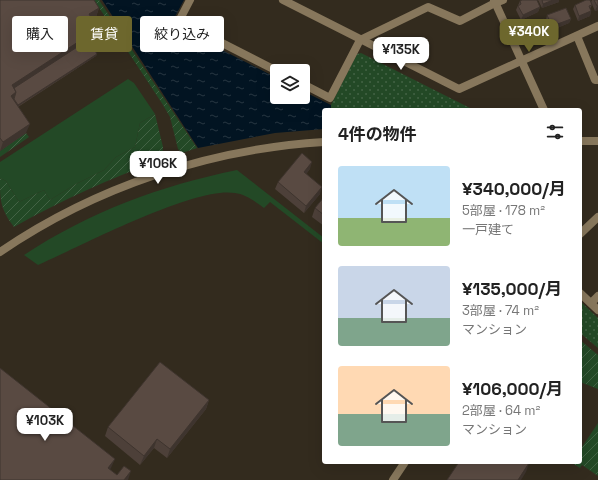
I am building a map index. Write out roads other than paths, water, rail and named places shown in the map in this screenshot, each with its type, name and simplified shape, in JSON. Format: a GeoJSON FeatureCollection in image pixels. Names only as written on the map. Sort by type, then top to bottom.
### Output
{"type":"FeatureCollection","features":[{"type":"Feature","properties":{"kind":"street"},"geometry":{"type":"LineString","coordinates":[[190,0],[179,21],[270,67]]}},
{"type":"Feature","properties":{"kind":"street"},"geometry":{"type":"LineString","coordinates":[[286,2],[299,0]]}},
{"type":"Feature","properties":{"kind":"street"},"geometry":{"type":"LineString","coordinates":[[310,88],[330,98],[360,40],[426,3],[460,21],[497,1],[543,108]]}},
{"type":"Feature","properties":{"kind":"street"},"geometry":{"type":"LineString","coordinates":[[286,2],[459,89],[522,62],[598,26]]}},
{"type":"Feature","properties":{"kind":"street"},"geometry":{"type":"LineString","coordinates":[[577,36],[595,80],[598,80]]}},
{"type":"Feature","properties":{"kind":"street"},"geometry":{"type":"LineString","coordinates":[[582,141],[598,141]]}},
{"type":"Feature","properties":{"kind":"street"},"geometry":{"type":"LineString","coordinates":[[0,252],[51,221],[105,194],[141,181],[185,166],[234,154],[286,145],[322,142]]}},
{"type":"Feature","properties":{"kind":"street"},"geometry":{"type":"LineString","coordinates":[[582,232],[598,217]]}},
{"type":"Feature","properties":{"kind":"street"},"geometry":{"type":"LineString","coordinates":[[582,295],[598,310]]}},
{"type":"Feature","properties":{"kind":"street"},"geometry":{"type":"LineString","coordinates":[[591,303],[598,296]]}},
{"type":"Feature","properties":{"kind":"street"},"geometry":{"type":"LineString","coordinates":[[393,480],[404,464]]}},
{"type":"Feature","properties":{"kind":"water"},"geometry":{"type":"Polygon","coordinates":[[[102,0],[184,0],[175,16],[140,16],[140,52],[224,51],[270,74],[270,104],[310,104],[310,94],[331,105],[331,108],[322,108],[322,129],[275,133],[198,148],[132,46],[132,16],[112,16],[102,0]]]}}]}
